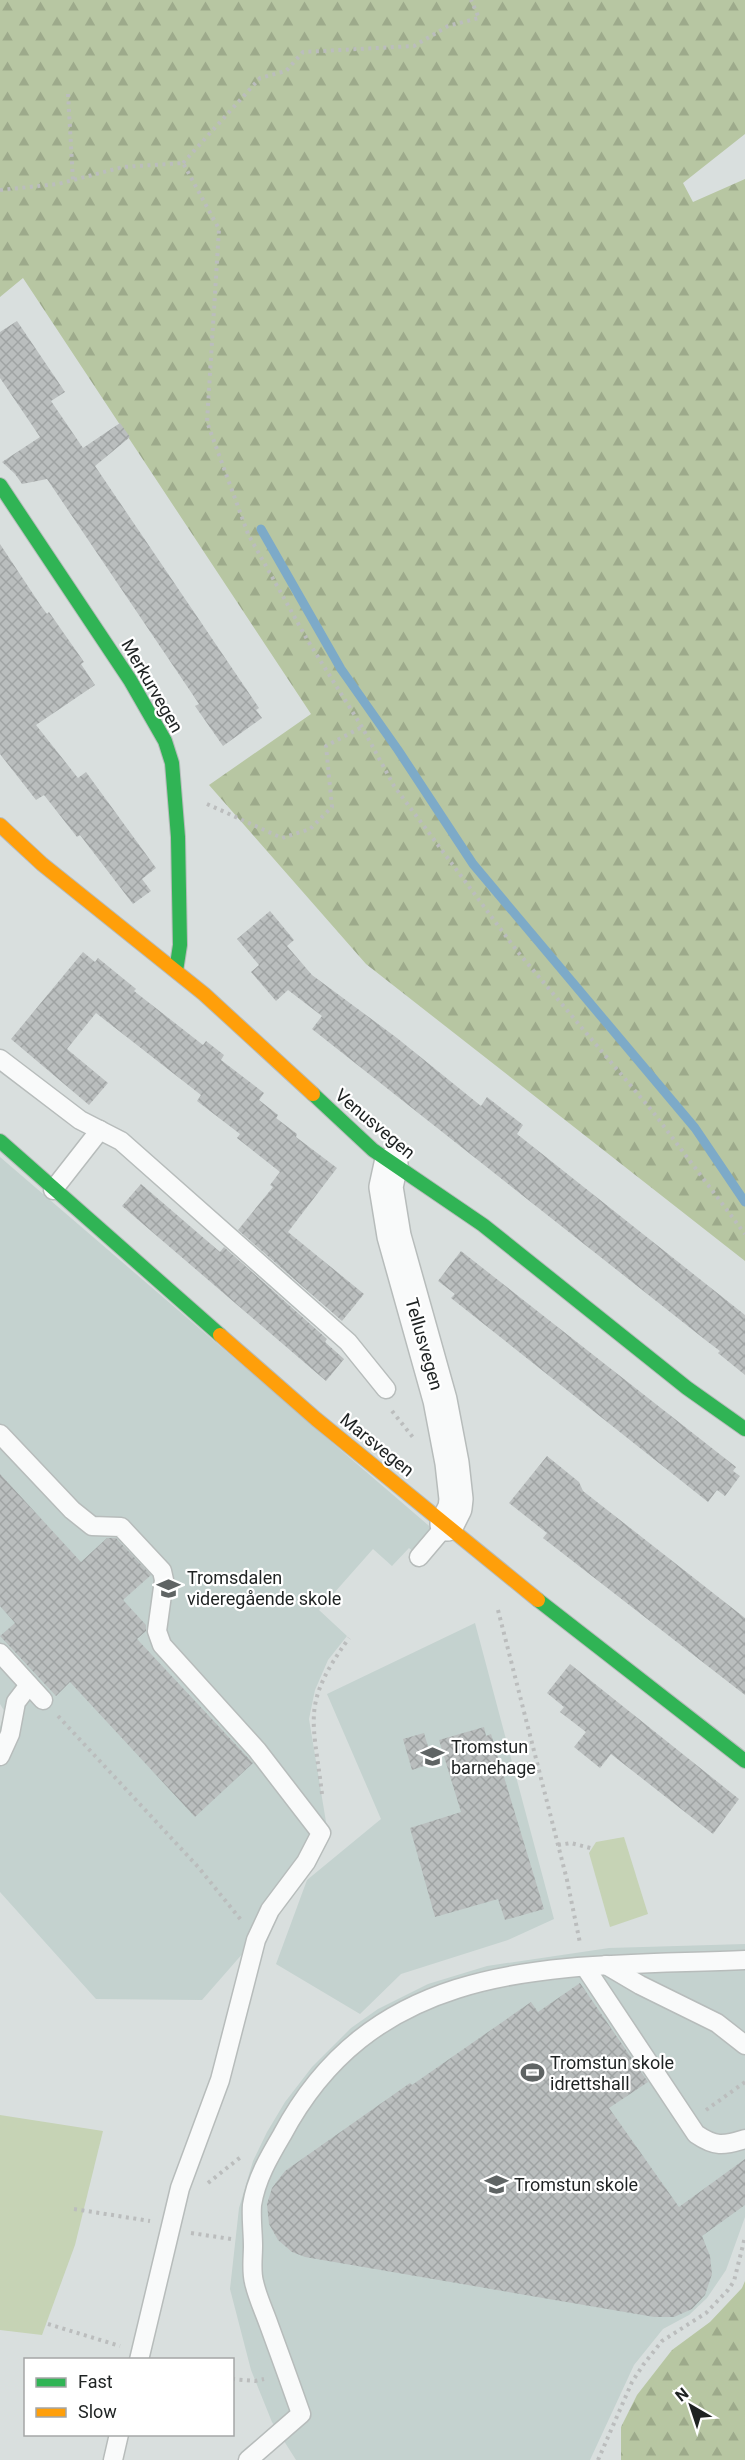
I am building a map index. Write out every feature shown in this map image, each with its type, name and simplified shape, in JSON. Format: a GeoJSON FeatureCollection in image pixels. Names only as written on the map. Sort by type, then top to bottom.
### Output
{"type":"FeatureCollection","features":[{"type":"Feature","properties":{"kind":"street","name":"Merkurvegen"},"geometry":{"type":"LineString","coordinates":[[0,485],[98,630],[152,716],[170,756],[175,788],[180,945],[176,971]]}},
{"type":"Feature","properties":{"kind":"street","name":"Venusvegen"},"geometry":{"type":"LineString","coordinates":[[0,825],[42,864],[204,994],[391,1164],[483,1226],[687,1388],[745,1429]]}},
{"type":"Feature","properties":{"kind":"street","name":"Marsvegen"},"geometry":{"type":"LineString","coordinates":[[0,1141],[316,1419],[525,1590],[745,1761]]}},
{"type":"Feature","properties":{"kind":"street","name":"Tellusvegen"},"geometry":{"type":"LineString","coordinates":[[391,1164],[386,1186],[390,1218],[440,1400],[452,1463],[456,1499],[455,1508],[447,1524]]}},
{"type":"Feature","properties":{"kind":"lane"},"geometry":{"type":"LineString","coordinates":[[0,1059],[80,1120],[121,1141],[348,1342],[386,1389]]}},
{"type":"Feature","properties":{"kind":"lane"},"geometry":{"type":"LineString","coordinates":[[53,1190],[100,1130]]}},
{"type":"Feature","properties":{"kind":"lane"},"geometry":{"type":"LineString","coordinates":[[0,1434],[72,1510],[92,1526],[121,1527],[162,1571],[164,1580],[157,1632],[162,1646],[257,1750],[321,1833],[306,1862],[270,1910],[256,1940],[220,2080],[178,2196],[140,2355]]}},
{"type":"Feature","properties":{"kind":"lane"},"geometry":{"type":"LineString","coordinates":[[419,1557],[447,1524]]}},
{"type":"Feature","properties":{"kind":"lane"},"geometry":{"type":"LineString","coordinates":[[0,1653],[43,1700]]}},
{"type":"Feature","properties":{"kind":"lane"},"geometry":{"type":"LineString","coordinates":[[0,1756],[10,1734],[16,1702],[29,1685]]}},
{"type":"Feature","properties":{"kind":"lane"},"geometry":{"type":"LineString","coordinates":[[248,2460],[301,2414],[254,2281],[252,2206],[259,2178],[293,2113],[315,2082],[357,2039],[384,2021],[419,2003],[474,1982],[531,1972],[606,1965],[745,1960]]}},
{"type":"Feature","properties":{"kind":"lane"},"geometry":{"type":"LineString","coordinates":[[606,1965],[640,1985],[717,2023],[745,2045]]}},
{"type":"Feature","properties":{"kind":"lane"},"geometry":{"type":"LineString","coordinates":[[585,1967],[696,2134],[711,2144],[728,2145],[745,2139]]}},
{"type":"Feature","properties":{"kind":"lane"},"geometry":{"type":"LineString","coordinates":[[114,2460],[119,2436]]}},
{"type":"Feature","properties":{"kind":"path"},"geometry":{"type":"LineString","coordinates":[[0,190],[58,184],[123,167],[183,164],[260,78],[286,71],[303,52],[414,46],[448,26],[478,18],[471,0]]}},
{"type":"Feature","properties":{"kind":"path"},"geometry":{"type":"LineString","coordinates":[[68,94],[73,180]]}},
{"type":"Feature","properties":{"kind":"path"},"geometry":{"type":"LineString","coordinates":[[183,164],[219,229],[207,422],[248,534],[308,641],[362,727],[394,786],[517,951],[653,1112],[745,1233]]}},
{"type":"Feature","properties":{"kind":"path"},"geometry":{"type":"LineString","coordinates":[[175,788],[282,838],[310,830],[332,807],[326,746],[362,727]]}},
{"type":"Feature","properties":{"kind":"path"},"geometry":{"type":"LineString","coordinates":[[486,1557],[576,1915],[585,1967]]}},
{"type":"Feature","properties":{"kind":"path"},"geometry":{"type":"LineString","coordinates":[[321,1833],[322,1797],[314,1742],[313,1711],[321,1682],[349,1638]]}},
{"type":"Feature","properties":{"kind":"path"},"geometry":{"type":"LineString","coordinates":[[43,1700],[200,1868],[256,1940]]}},
{"type":"Feature","properties":{"kind":"path"},"geometry":{"type":"LineString","coordinates":[[558,1845],[571,1843],[594,1849]]}},
{"type":"Feature","properties":{"kind":"path"},"geometry":{"type":"LineString","coordinates":[[689,2122],[745,2082]]}},
{"type":"Feature","properties":{"kind":"path"},"geometry":{"type":"LineString","coordinates":[[178,2196],[195,2194],[250,2150],[276,2145]]}},
{"type":"Feature","properties":{"kind":"path"},"geometry":{"type":"LineString","coordinates":[[74,2209],[253,2243]]}},
{"type":"Feature","properties":{"kind":"path"},"geometry":{"type":"LineString","coordinates":[[598,2460],[632,2382],[643,2364],[662,2341],[706,2313],[728,2290],[734,2281],[745,2237]]}},
{"type":"Feature","properties":{"kind":"path"},"geometry":{"type":"LineString","coordinates":[[48,2324],[140,2355]]}},
{"type":"Feature","properties":{"kind":"path"},"geometry":{"type":"LineString","coordinates":[[234,2379],[255,2381],[287,2374]]}},
{"type":"Feature","properties":{"kind":"shaded area","name":"Tromsdalen videregående skole"},"geometry":{"type":"Polygon","coordinates":[[[0,1157],[435,1531],[422,1559],[409,1548],[392,1566],[373,1549],[319,1610],[347,1636],[328,1660],[315,1690],[309,1719],[328,1834],[257,1937],[202,2000],[96,1999],[0,1892],[0,1727],[5,1712],[0,1704],[0,1157]]]}},
{"type":"Feature","properties":{"kind":"shaded area","name":"Tromstun barnehage"},"geometry":{"type":"Polygon","coordinates":[[[475,1623],[554,1919],[508,1940],[401,1974],[360,2014],[276,1964],[307,1880],[381,1819],[327,1694],[475,1623]]]}},
{"type":"Feature","properties":{"kind":"shaded area","name":"Tromstun skole"},"geometry":{"type":"Polygon","coordinates":[[[745,1944],[745,2217],[726,2270],[707,2298],[689,2315],[663,2329],[634,2365],[590,2460],[296,2460],[272,2422],[251,2370],[230,2289],[239,2208],[253,2161],[285,2102],[312,2067],[351,2028],[378,2009],[428,1984],[487,1966],[609,1948],[745,1944]]]}},
{"type":"Feature","properties":{"kind":"green space"},"geometry":{"type":"Polygon","coordinates":[[[0,0],[745,0],[745,134],[683,183],[693,202],[745,179],[745,1261],[366,964],[209,785],[311,714],[23,278],[0,297],[0,0]]]}},
{"type":"Feature","properties":{"kind":"green space"},"geometry":{"type":"Polygon","coordinates":[[[624,1837],[648,1914],[610,1927],[589,1853],[596,1842],[624,1837]]]}},
{"type":"Feature","properties":{"kind":"green space"},"geometry":{"type":"Polygon","coordinates":[[[0,2115],[103,2131],[75,2245],[42,2335],[0,2330],[0,2115]]]}},
{"type":"Feature","properties":{"kind":"green space"},"geometry":{"type":"Polygon","coordinates":[[[745,2281],[745,2460],[621,2460],[621,2427],[637,2395],[672,2350],[710,2322],[742,2288],[745,2281]]]}},
{"type":"Feature","properties":{"kind":"building"},"geometry":{"type":"Polygon","coordinates":[[[17,321],[65,392],[51,401],[83,448],[120,423],[130,437],[95,466],[259,708],[256,710],[262,718],[223,746],[195,706],[199,704],[47,479],[22,484],[2,462],[40,437],[0,378],[0,332],[17,321]]]}},
{"type":"Feature","properties":{"kind":"building"},"geometry":{"type":"Polygon","coordinates":[[[0,544],[41,606],[47,614],[49,612],[84,662],[81,664],[95,685],[36,725],[78,778],[86,772],[156,868],[142,879],[151,891],[133,904],[80,835],[77,837],[44,795],[36,800],[0,754],[0,544]]]}},
{"type":"Feature","properties":{"kind":"building"},"geometry":{"type":"Polygon","coordinates":[[[270,911],[294,940],[287,946],[312,975],[397,1038],[481,1106],[487,1097],[523,1125],[517,1134],[745,1315],[745,1375],[718,1353],[720,1351],[312,1029],[322,1016],[288,990],[276,1001],[251,972],[259,965],[237,939],[270,911]]]}},
{"type":"Feature","properties":{"kind":"building"},"geometry":{"type":"Polygon","coordinates":[[[83,952],[95,962],[98,958],[136,989],[134,991],[203,1045],[206,1041],[224,1055],[221,1060],[264,1093],[259,1100],[278,1115],[276,1118],[297,1134],[296,1137],[337,1168],[288,1232],[364,1294],[342,1321],[238,1230],[273,1187],[270,1185],[280,1172],[237,1138],[240,1134],[197,1101],[201,1095],[96,1013],[67,1049],[108,1083],[89,1105],[11,1039],[83,952]]]}},
{"type":"Feature","properties":{"kind":"building"},"geometry":{"type":"Polygon","coordinates":[[[141,1184],[220,1252],[224,1247],[327,1339],[325,1342],[344,1359],[326,1381],[122,1206],[141,1184]]]}},
{"type":"Feature","properties":{"kind":"building"},"geometry":{"type":"Polygon","coordinates":[[[461,1251],[736,1467],[733,1471],[740,1476],[725,1496],[717,1490],[708,1502],[451,1298],[455,1294],[438,1281],[461,1251]]]}},
{"type":"Feature","properties":{"kind":"building"},"geometry":{"type":"Polygon","coordinates":[[[547,1456],[579,1482],[583,1491],[745,1618],[745,1695],[543,1538],[547,1533],[509,1503],[547,1456]]]}},
{"type":"Feature","properties":{"kind":"building"},"geometry":{"type":"Polygon","coordinates":[[[0,1474],[81,1562],[107,1538],[116,1538],[151,1575],[123,1600],[146,1625],[146,1631],[137,1639],[253,1763],[195,1817],[70,1682],[56,1696],[0,1636],[15,1623],[0,1606],[0,1474]]]}},
{"type":"Feature","properties":{"kind":"building"},"geometry":{"type":"Polygon","coordinates":[[[570,1664],[739,1799],[713,1834],[611,1754],[600,1768],[574,1747],[586,1732],[560,1712],[564,1707],[547,1693],[570,1664]]]}},
{"type":"Feature","properties":{"kind":"building"},"geometry":{"type":"Polygon","coordinates":[[[484,1727],[486,1736],[491,1734],[544,1909],[505,1920],[498,1899],[435,1917],[410,1828],[461,1812],[439,1740],[484,1727]]]}},
{"type":"Feature","properties":{"kind":"building"},"geometry":{"type":"Polygon","coordinates":[[[424,1733],[433,1763],[412,1770],[403,1739],[424,1733]]]}},
{"type":"Feature","properties":{"kind":"building"},"geometry":{"type":"Polygon","coordinates":[[[580,1983],[648,2082],[609,2108],[679,2207],[745,2159],[745,2205],[702,2236],[710,2256],[712,2274],[705,2295],[692,2309],[674,2317],[654,2317],[305,2257],[292,2252],[278,2240],[269,2224],[267,2204],[272,2188],[285,2171],[531,2002],[538,2012],[580,1983]]]}},
{"type":"Feature","properties":{"kind":"waterway"},"geometry":{"type":"LineString","coordinates":[[261,529],[341,669],[473,864],[695,1128],[745,1202]]}},
{"type":"Feature","properties":{"kind":"traffic: fast"},"geometry":{"type":"LineString","coordinates":[[0,485],[130,680],[165,741],[172,763],[178,837],[180,945],[176,971]]}},
{"type":"Feature","properties":{"kind":"traffic: fast"},"geometry":{"type":"LineString","coordinates":[[313,1094],[373,1150],[483,1225],[687,1388],[745,1429]]}},
{"type":"Feature","properties":{"kind":"traffic: fast"},"geometry":{"type":"LineString","coordinates":[[0,1141],[220,1335]]}},
{"type":"Feature","properties":{"kind":"traffic: fast"},"geometry":{"type":"LineString","coordinates":[[538,1600],[745,1761]]}},
{"type":"Feature","properties":{"kind":"traffic: slow"},"geometry":{"type":"LineString","coordinates":[[0,825],[42,864],[204,994],[313,1094]]}},
{"type":"Feature","properties":{"kind":"traffic: slow"},"geometry":{"type":"LineString","coordinates":[[220,1335],[316,1419],[538,1600]]}},
{"type":"Feature","properties":{"kind":"place","name":"Tromsdalen videregående skole"},"geometry":{"type":"Point","coordinates":[169,1588]}},
{"type":"Feature","properties":{"kind":"place","name":"Tromstun barnehage"},"geometry":{"type":"Point","coordinates":[433,1757]}},
{"type":"Feature","properties":{"kind":"place","name":"Tromstun skole idrettshall"},"geometry":{"type":"Point","coordinates":[532,2073]}},
{"type":"Feature","properties":{"kind":"place","name":"Tromstun skole"},"geometry":{"type":"Point","coordinates":[496,2185]}}]}
